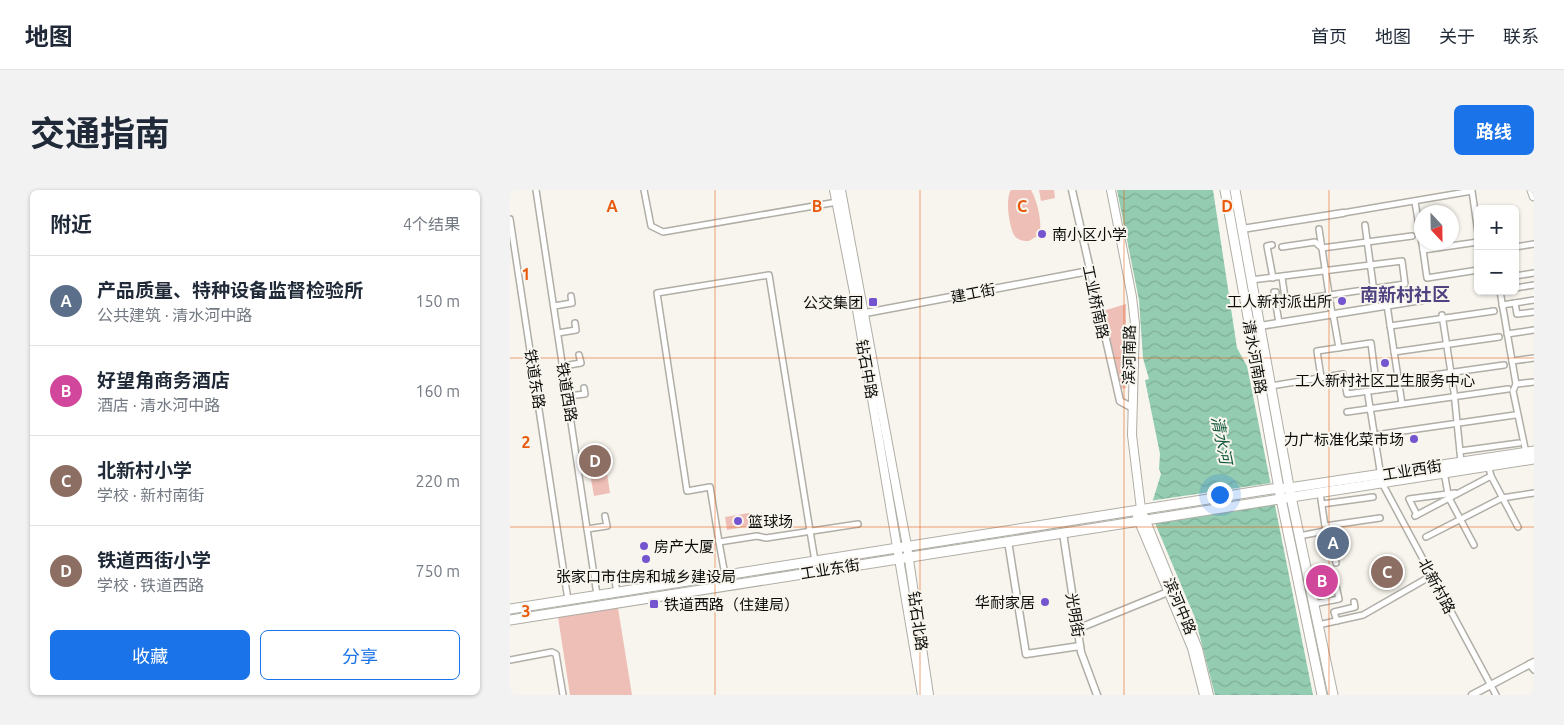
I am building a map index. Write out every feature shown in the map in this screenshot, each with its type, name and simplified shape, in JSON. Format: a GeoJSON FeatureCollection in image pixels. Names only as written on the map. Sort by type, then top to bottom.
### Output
{"type":"FeatureCollection","features":[{"type":"Feature","properties":{"kind":"main road","name":"钻石中路"},"geometry":{"type":"LineString","coordinates":[[834,190],[840,202],[862,313],[902,547]]}},
{"type":"Feature","properties":{"kind":"main road","name":"钻石中路"},"geometry":{"type":"LineString","coordinates":[[840,202],[841,190]]}},
{"type":"Feature","properties":{"kind":"main road","name":"滨河南路"},"geometry":{"type":"LineString","coordinates":[[1107,190],[1129,299],[1130,406],[1132,435],[1144,520]]}},
{"type":"Feature","properties":{"kind":"main road","name":"滨河南路"},"geometry":{"type":"LineString","coordinates":[[1111,190],[1135,324],[1130,406]]}},
{"type":"Feature","properties":{"kind":"main road","name":"清水河南路"},"geometry":{"type":"LineString","coordinates":[[1225,190],[1277,491]]}},
{"type":"Feature","properties":{"kind":"main road","name":"清水河南路"},"geometry":{"type":"LineString","coordinates":[[1235,190],[1293,509],[1333,695]]}},
{"type":"Feature","properties":{"kind":"main road"},"geometry":{"type":"LineString","coordinates":[[1532,190],[1534,196]]}},
{"type":"Feature","properties":{"kind":"main road","name":"工业西街"},"geometry":{"type":"LineString","coordinates":[[1277,491],[1307,490],[1530,456]]}},
{"type":"Feature","properties":{"kind":"main road","name":"工业西街"},"geometry":{"type":"LineString","coordinates":[[1443,469],[1462,463],[1488,463]]}},
{"type":"Feature","properties":{"kind":"main road"},"geometry":{"type":"LineString","coordinates":[[1286,472],[1295,482],[1307,490],[1298,499],[1293,509]]}},
{"type":"Feature","properties":{"kind":"main road","name":"工业西街"},"geometry":{"type":"LineString","coordinates":[[1307,490],[1320,492],[1382,479]]}},
{"type":"Feature","properties":{"kind":"main road"},"geometry":{"type":"LineString","coordinates":[[1277,491],[1282,506],[1322,695]]}},
{"type":"Feature","properties":{"kind":"main road","name":"工业东街"},"geometry":{"type":"LineString","coordinates":[[510,609],[1142,509],[1277,491]]}},
{"type":"Feature","properties":{"kind":"main road","name":"工业东街"},"geometry":{"type":"LineString","coordinates":[[510,620],[1144,520],[1277,491]]}},
{"type":"Feature","properties":{"kind":"main road","name":"滨河中路"},"geometry":{"type":"LineString","coordinates":[[1144,520],[1168,592],[1192,648],[1204,695]]}},
{"type":"Feature","properties":{"kind":"main road","name":"滨河中路"},"geometry":{"type":"LineString","coordinates":[[1144,520],[1198,648],[1209,695]]}},
{"type":"Feature","properties":{"kind":"main road","name":"钻石北路"},"geometry":{"type":"LineString","coordinates":[[902,547],[929,695]]}},
{"type":"Feature","properties":{"kind":"main road","name":"钻石北路"},"geometry":{"type":"LineString","coordinates":[[904,557],[922,695]]}},
{"type":"Feature","properties":{"kind":"street","name":"铁道西路"},"geometry":{"type":"LineString","coordinates":[[536,190],[597,595]]}},
{"type":"Feature","properties":{"kind":"street"},"geometry":{"type":"LineString","coordinates":[[644,190],[651,226],[663,232],[840,202]]}},
{"type":"Feature","properties":{"kind":"street","name":"工业桥南路"},"geometry":{"type":"LineString","coordinates":[[1072,190],[1120,401],[1130,406]]}},
{"type":"Feature","properties":{"kind":"street"},"geometry":{"type":"LineString","coordinates":[[1242,229],[1472,192],[1474,206]]}},
{"type":"Feature","properties":{"kind":"street","name":"铁道东路"},"geometry":{"type":"LineString","coordinates":[[510,218],[568,600]]}},
{"type":"Feature","properties":{"kind":"street"},"geometry":{"type":"LineString","coordinates":[[1366,225],[1376,307]]}},
{"type":"Feature","properties":{"kind":"street"},"geometry":{"type":"LineString","coordinates":[[1320,229],[1325,271],[1339,348]]}},
{"type":"Feature","properties":{"kind":"street"},"geometry":{"type":"LineString","coordinates":[[1282,246],[1315,242],[1322,248],[1412,236]]}},
{"type":"Feature","properties":{"kind":"street"},"geometry":{"type":"LineString","coordinates":[[1459,245],[1474,243]]}},
{"type":"Feature","properties":{"kind":"street"},"geometry":{"type":"LineString","coordinates":[[1519,246],[1534,244]]}},
{"type":"Feature","properties":{"kind":"street"},"geometry":{"type":"LineString","coordinates":[[1272,245],[1267,246],[1272,278]]}},
{"type":"Feature","properties":{"kind":"street"},"geometry":{"type":"LineString","coordinates":[[1423,250],[1427,278],[1474,271]]}},
{"type":"Feature","properties":{"kind":"street"},"geometry":{"type":"LineString","coordinates":[[1251,280],[1272,278],[1282,276],[1371,266],[1402,261],[1405,284],[1295,300],[1285,298],[1282,276]]}},
{"type":"Feature","properties":{"kind":"street","name":"建工街"},"geometry":{"type":"LineString","coordinates":[[862,313],[1090,271]]}},
{"type":"Feature","properties":{"kind":"street"},"geometry":{"type":"LineString","coordinates":[[1519,275],[1534,273]]}},
{"type":"Feature","properties":{"kind":"street"},"geometry":{"type":"LineString","coordinates":[[725,575],[710,487],[687,491],[657,292],[768,274],[815,560]]}},
{"type":"Feature","properties":{"kind":"street"},"geometry":{"type":"LineString","coordinates":[[1519,287],[1534,285]]}},
{"type":"Feature","properties":{"kind":"street"},"geometry":{"type":"LineString","coordinates":[[1276,292],[1274,292],[1279,322]]}},
{"type":"Feature","properties":{"kind":"street"},"geometry":{"type":"LineString","coordinates":[[1501,295],[1516,384],[1513,391],[1530,456]]}},
{"type":"Feature","properties":{"kind":"street"},"geometry":{"type":"LineString","coordinates":[[554,306],[572,303],[571,296]]}},
{"type":"Feature","properties":{"kind":"street"},"geometry":{"type":"LineString","coordinates":[[1260,326],[1434,298]]}},
{"type":"Feature","properties":{"kind":"street"},"geometry":{"type":"LineString","coordinates":[[1502,305],[1534,300]]}},
{"type":"Feature","properties":{"kind":"street"},"geometry":{"type":"LineString","coordinates":[[1515,303],[1516,314],[1534,312]]}},
{"type":"Feature","properties":{"kind":"street"},"geometry":{"type":"LineString","coordinates":[[1387,305],[1402,404]]}},
{"type":"Feature","properties":{"kind":"street"},"geometry":{"type":"LineString","coordinates":[[1390,326],[1494,311]]}},
{"type":"Feature","properties":{"kind":"street"},"geometry":{"type":"LineString","coordinates":[[1442,317],[1462,463]]}},
{"type":"Feature","properties":{"kind":"street"},"geometry":{"type":"LineString","coordinates":[[558,333],[576,330],[575,323]]}},
{"type":"Feature","properties":{"kind":"street"},"geometry":{"type":"LineString","coordinates":[[1507,334],[1534,330]]}},
{"type":"Feature","properties":{"kind":"street"},"geometry":{"type":"LineString","coordinates":[[1394,352],[1499,336]]}},
{"type":"Feature","properties":{"kind":"street"},"geometry":{"type":"LineString","coordinates":[[1321,377],[1317,351],[1370,343],[1377,390]]}},
{"type":"Feature","properties":{"kind":"street"},"geometry":{"type":"LineString","coordinates":[[563,366],[581,363],[579,355]]}},
{"type":"Feature","properties":{"kind":"street"},"geometry":{"type":"LineString","coordinates":[[1512,361],[1534,358]]}},
{"type":"Feature","properties":{"kind":"street"},"geometry":{"type":"LineString","coordinates":[[1398,380],[1504,365]]}},
{"type":"Feature","properties":{"kind":"street"},"geometry":{"type":"LineString","coordinates":[[1271,386],[1343,374],[1347,394],[1399,387]]}},
{"type":"Feature","properties":{"kind":"street"},"geometry":{"type":"LineString","coordinates":[[1516,384],[1534,382]]}},
{"type":"Feature","properties":{"kind":"street"},"geometry":{"type":"LineString","coordinates":[[568,396],[585,394],[584,388]]}},
{"type":"Feature","properties":{"kind":"street"},"geometry":{"type":"LineString","coordinates":[[1347,412],[1508,389]]}},
{"type":"Feature","properties":{"kind":"street","name":"北新村路"},"geometry":{"type":"LineString","coordinates":[[1368,394],[1382,479],[1431,576],[1496,695]]}},
{"type":"Feature","properties":{"kind":"street"},"geometry":{"type":"LineString","coordinates":[[1375,435],[1515,415]]}},
{"type":"Feature","properties":{"kind":"street"},"geometry":{"type":"LineString","coordinates":[[1460,451],[1519,443]]}},
{"type":"Feature","properties":{"kind":"street"},"geometry":{"type":"LineString","coordinates":[[1488,463],[1491,476],[1518,527]]}},
{"type":"Feature","properties":{"kind":"street"},"geometry":{"type":"LineString","coordinates":[[1443,469],[1448,496],[1474,545]]}},
{"type":"Feature","properties":{"kind":"street"},"geometry":{"type":"LineString","coordinates":[[1448,496],[1409,499],[1416,515],[1448,496],[1491,476]]}},
{"type":"Feature","properties":{"kind":"street"},"geometry":{"type":"LineString","coordinates":[[1320,492],[1325,526],[1380,518]]}},
{"type":"Feature","properties":{"kind":"street"},"geometry":{"type":"LineString","coordinates":[[1426,537],[1502,498],[1534,493]]}},
{"type":"Feature","properties":{"kind":"street"},"geometry":{"type":"LineString","coordinates":[[1322,504],[1373,497]]}},
{"type":"Feature","properties":{"kind":"street"},"geometry":{"type":"LineString","coordinates":[[587,529],[607,526],[605,516]]}},
{"type":"Feature","properties":{"kind":"street"},"geometry":{"type":"LineString","coordinates":[[719,542],[858,524]]}},
{"type":"Feature","properties":{"kind":"street"},"geometry":{"type":"LineString","coordinates":[[1299,536],[1330,530],[1336,563]]}},
{"type":"Feature","properties":{"kind":"street","name":"光明街"},"geometry":{"type":"LineString","coordinates":[[1063,533],[1080,646],[1097,695]]}},
{"type":"Feature","properties":{"kind":"street"},"geometry":{"type":"LineString","coordinates":[[1008,541],[1026,654],[1080,646]]}},
{"type":"Feature","properties":{"kind":"street"},"geometry":{"type":"LineString","coordinates":[[614,576],[617,592]]}},
{"type":"Feature","properties":{"kind":"street"},"geometry":{"type":"LineString","coordinates":[[1318,625],[1362,615],[1431,576]]}},
{"type":"Feature","properties":{"kind":"street"},"geometry":{"type":"LineString","coordinates":[[1314,604],[1339,599],[1335,581]]}},
{"type":"Feature","properties":{"kind":"street"},"geometry":{"type":"LineString","coordinates":[[1077,629],[1168,592]]}},
{"type":"Feature","properties":{"kind":"street"},"geometry":{"type":"LineString","coordinates":[[1336,621],[1334,612],[1355,607],[1354,602]]}},
{"type":"Feature","properties":{"kind":"street"},"geometry":{"type":"LineString","coordinates":[[510,660],[552,652],[556,654],[563,695]]}},
{"type":"Feature","properties":{"kind":"street"},"geometry":{"type":"LineString","coordinates":[[1472,695],[1490,684],[1533,666]]}},
{"type":"Feature","properties":{"kind":"shaded area"},"geometry":{"type":"Polygon","coordinates":[[[1011,190],[1031,190],[1035,200],[1039,212],[1040,230],[1039,235],[1029,241],[1018,239],[1012,231],[1008,205],[1011,190]]]}},
{"type":"Feature","properties":{"kind":"shaded area"},"geometry":{"type":"Polygon","coordinates":[[[1039,190],[1054,190],[1055,198],[1041,201],[1039,190]]]}},
{"type":"Feature","properties":{"kind":"shaded area"},"geometry":{"type":"Polygon","coordinates":[[[1126,304],[1126,388],[1120,389],[1103,311],[1126,304]]]}},
{"type":"Feature","properties":{"kind":"shaded area"},"geometry":{"type":"Polygon","coordinates":[[[604,454],[610,493],[594,496],[587,456],[604,454]]]}},
{"type":"Feature","properties":{"kind":"shaded area","name":"篮球场"},"geometry":{"type":"Polygon","coordinates":[[[749,513],[751,526],[727,530],[725,517],[749,513]]]}},
{"type":"Feature","properties":{"kind":"shaded area"},"geometry":{"type":"Polygon","coordinates":[[[618,608],[632,695],[570,695],[558,617],[618,608]]]}},
{"type":"Feature","properties":{"kind":"water","name":"清水河"},"geometry":{"type":"Polygon","coordinates":[[[1117,190],[1213,190],[1237,348],[1247,366],[1313,695],[1215,695],[1195,618],[1155,523],[1152,503],[1161,474],[1159,469],[1160,454],[1145,380],[1149,379],[1143,358],[1139,300],[1117,190]]]}},
{"type":"Feature","properties":{"kind":"pier"},"geometry":{"type":"Polygon","coordinates":[[[1271,483],[1275,504],[1152,521],[1149,501],[1271,483]]]}},
{"type":"Feature","properties":{"kind":"place","name":"南小区小学"},"geometry":{"type":"Point","coordinates":[1042,234]}},
{"type":"Feature","properties":{"kind":"place","name":"工人新村派出所"},"geometry":{"type":"Point","coordinates":[1342,301]}},
{"type":"Feature","properties":{"kind":"place","name":"公交集团"},"geometry":{"type":"Point","coordinates":[873,302]}},
{"type":"Feature","properties":{"kind":"place","name":"工人新村社区卫生服务中心"},"geometry":{"type":"Point","coordinates":[1385,363]}},
{"type":"Feature","properties":{"kind":"place","name":"力广标准化菜市场"},"geometry":{"type":"Point","coordinates":[1414,439]}},
{"type":"Feature","properties":{"kind":"place","name":"铁道西街小学"},"geometry":{"type":"Point","coordinates":[595,461]}},
{"type":"Feature","properties":{"kind":"place","name":"篮球场"},"geometry":{"type":"Point","coordinates":[738,521]}},
{"type":"Feature","properties":{"kind":"place","name":"产品质量、特种设备监督检验所"},"geometry":{"type":"Point","coordinates":[1333,543]}},
{"type":"Feature","properties":{"kind":"place","name":"房产大厦"},"geometry":{"type":"Point","coordinates":[644,546]}},
{"type":"Feature","properties":{"kind":"place","name":"张家口市住房和城乡建设局"},"geometry":{"type":"Point","coordinates":[646,559]}},
{"type":"Feature","properties":{"kind":"place","name":"北新村小学"},"geometry":{"type":"Point","coordinates":[1387,572]}},
{"type":"Feature","properties":{"kind":"place","name":"好望角商务酒店"},"geometry":{"type":"Point","coordinates":[1322,581]}},
{"type":"Feature","properties":{"kind":"place","name":"华耐家居"},"geometry":{"type":"Point","coordinates":[1045,602]}},
{"type":"Feature","properties":{"kind":"place","name":"铁道西路（住建局）"},"geometry":{"type":"Point","coordinates":[654,604]}},
{"type":"Feature","properties":{"kind":"district","name":"南新村社区"},"geometry":{"type":"Point","coordinates":[1405,294]}}]}
